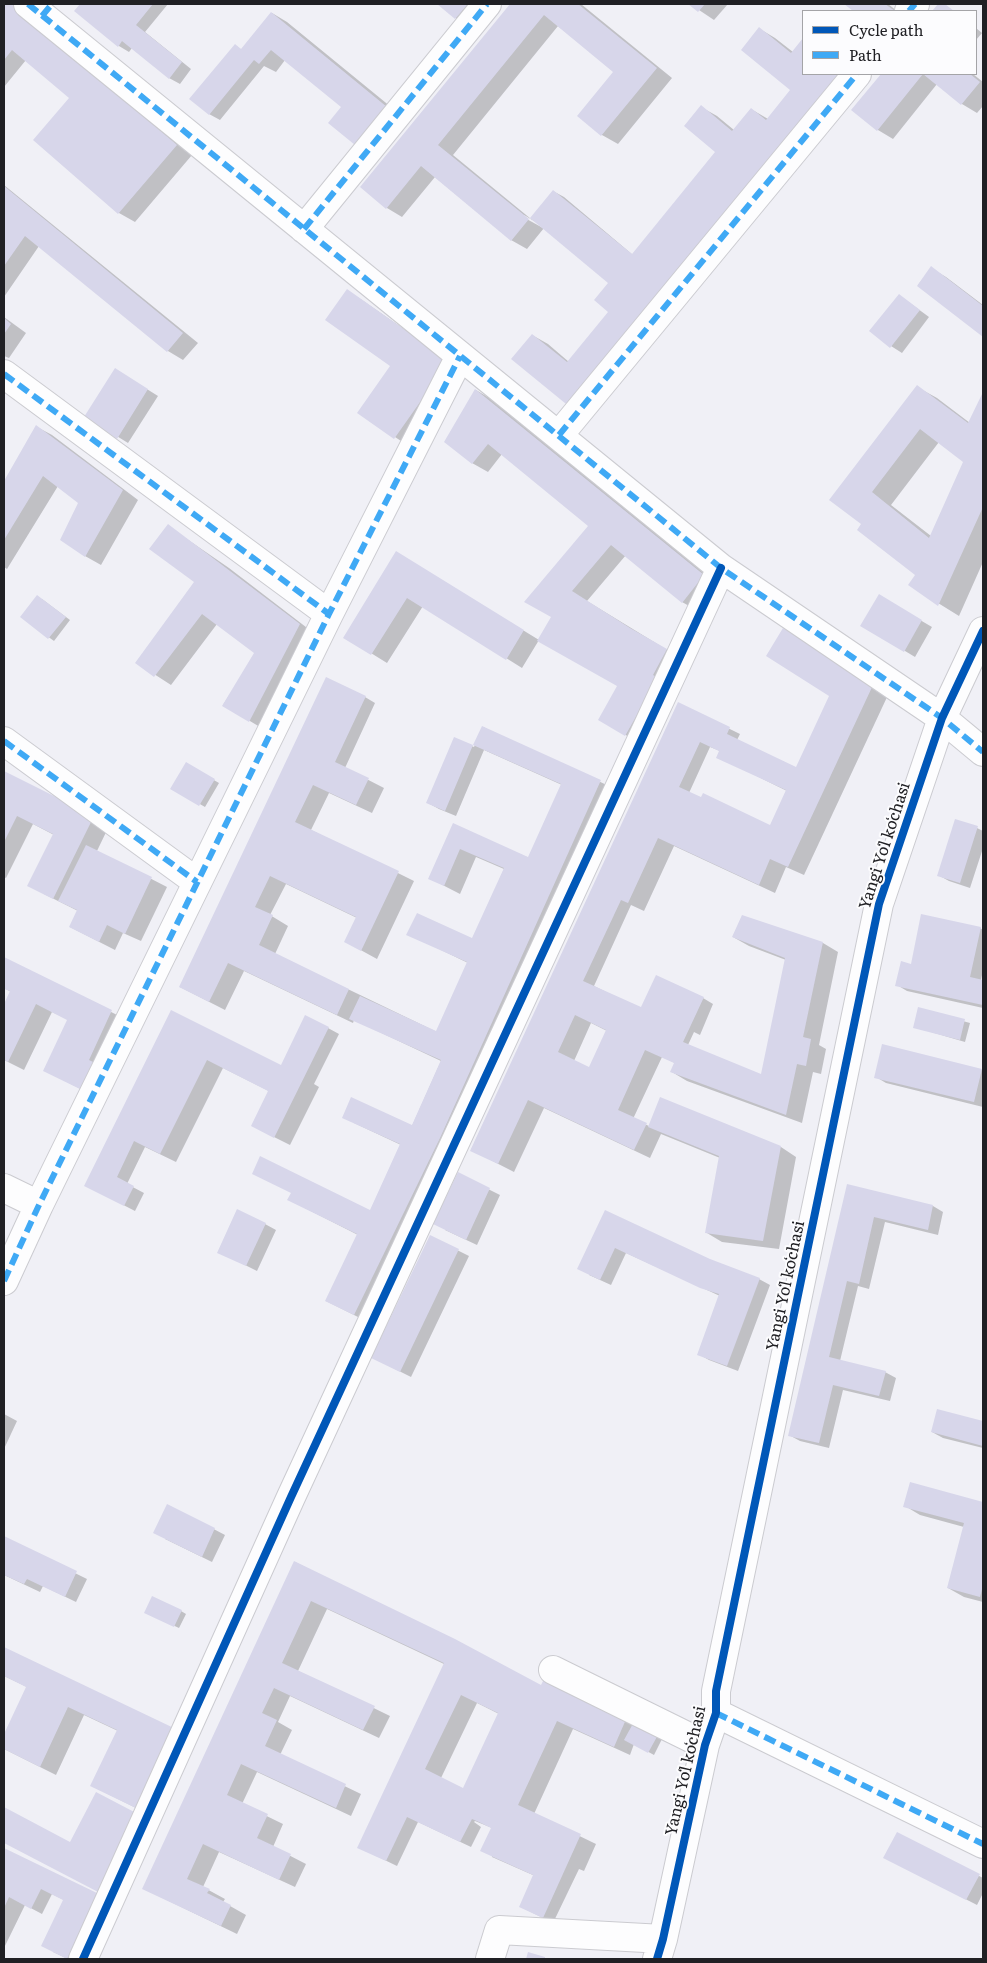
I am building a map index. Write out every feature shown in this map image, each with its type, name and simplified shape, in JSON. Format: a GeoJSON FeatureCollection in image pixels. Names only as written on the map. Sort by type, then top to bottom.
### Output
{"type":"FeatureCollection","features":[{"type":"Feature","properties":{"kind":"street"},"geometry":{"type":"LineString","coordinates":[[304,229],[487,4]]}},
{"type":"Feature","properties":{"kind":"street"},"geometry":{"type":"LineString","coordinates":[[41,8],[304,229],[560,435],[721,568],[942,718],[983,752]]}},
{"type":"Feature","properties":{"kind":"street"},"geometry":{"type":"LineString","coordinates":[[560,435],[856,75]]}},
{"type":"Feature","properties":{"kind":"street"},"geometry":{"type":"LineString","coordinates":[[4,1282],[39,1205],[197,882],[329,614],[460,356]]}},
{"type":"Feature","properties":{"kind":"street"},"geometry":{"type":"LineString","coordinates":[[4,374],[329,614]]}},
{"type":"Feature","properties":{"kind":"street"},"geometry":{"type":"LineString","coordinates":[[83,1959],[291,1497],[721,568]]}},
{"type":"Feature","properties":{"kind":"street","name":"Yangi Yoʻl koʻchasi"},"geometry":{"type":"LineString","coordinates":[[660,1949],[705,1745],[716,1714],[716,1691],[879,904],[942,718],[983,631]]}},
{"type":"Feature","properties":{"kind":"street"},"geometry":{"type":"LineString","coordinates":[[4,741],[197,882]]}},
{"type":"Feature","properties":{"kind":"street"},"geometry":{"type":"LineString","coordinates":[[4,1188],[39,1205]]}},
{"type":"Feature","properties":{"kind":"street"},"geometry":{"type":"LineString","coordinates":[[552,1670],[705,1745]]}},
{"type":"Feature","properties":{"kind":"street"},"geometry":{"type":"LineString","coordinates":[[716,1714],[983,1844]]}},
{"type":"Feature","properties":{"kind":"street"},"geometry":{"type":"LineString","coordinates":[[490,1959],[499,1930],[660,1949]]}},
{"type":"Feature","properties":{"kind":"building"},"geometry":{"type":"Polygon","coordinates":[[[4,4],[13,4],[177,145],[118,214],[33,140],[69,98],[12,50],[4,60],[4,4]]]}},
{"type":"Feature","properties":{"kind":"building"},"geometry":{"type":"Polygon","coordinates":[[[80,4],[153,4],[136,25],[182,62],[169,79],[122,41],[118,47],[74,11],[80,4]]]}},
{"type":"Feature","properties":{"kind":"building"},"geometry":{"type":"Polygon","coordinates":[[[437,4],[468,4],[455,19],[437,4]]]}},
{"type":"Feature","properties":{"kind":"building"},"geometry":{"type":"Polygon","coordinates":[[[510,4],[578,4],[657,68],[601,136],[577,116],[613,72],[544,15],[438,145],[529,219],[511,241],[421,166],[386,209],[360,187],[510,4]]]}},
{"type":"Feature","properties":{"kind":"building"},"geometry":{"type":"Polygon","coordinates":[[[688,4],[705,4],[698,12],[688,4]]]}},
{"type":"Feature","properties":{"kind":"building"},"geometry":{"type":"Polygon","coordinates":[[[844,4],[885,4],[894,10],[852,10],[844,4]]]}},
{"type":"Feature","properties":{"kind":"building"},"geometry":{"type":"Polygon","coordinates":[[[938,4],[945,4],[953,10],[933,10],[938,4]]]}},
{"type":"Feature","properties":{"kind":"building"},"geometry":{"type":"Polygon","coordinates":[[[271,12],[387,107],[355,145],[328,123],[341,107],[271,50],[259,64],[254,60],[209,115],[189,99],[235,44],[241,49],[271,12]]]}},
{"type":"Feature","properties":{"kind":"building"},"geometry":{"type":"Polygon","coordinates":[[[759,27],[791,53],[802,39],[802,75],[842,75],[571,408],[511,359],[532,334],[567,362],[608,312],[594,300],[608,283],[530,218],[553,190],[632,254],[715,152],[684,126],[701,105],[732,131],[751,108],[766,120],[790,90],[741,50],[759,27]]]}},
{"type":"Feature","properties":{"kind":"building"},"geometry":{"type":"Polygon","coordinates":[[[880,75],[922,75],[877,131],[851,110],[880,75]]]}},
{"type":"Feature","properties":{"kind":"building"},"geometry":{"type":"Polygon","coordinates":[[[924,75],[971,75],[980,82],[961,105],[924,75]]]}},
{"type":"Feature","properties":{"kind":"building"},"geometry":{"type":"Polygon","coordinates":[[[4,186],[183,333],[167,352],[25,236],[4,266],[4,186]]]}},
{"type":"Feature","properties":{"kind":"building"},"geometry":{"type":"Polygon","coordinates":[[[931,266],[983,306],[983,337],[917,286],[931,266]]]}},
{"type":"Feature","properties":{"kind":"building"},"geometry":{"type":"Polygon","coordinates":[[[347,289],[449,361],[394,439],[357,413],[390,366],[325,320],[347,289]]]}},
{"type":"Feature","properties":{"kind":"building"},"geometry":{"type":"Polygon","coordinates":[[[899,294],[920,310],[890,348],[869,331],[899,294]]]}},
{"type":"Feature","properties":{"kind":"building"},"geometry":{"type":"Polygon","coordinates":[[[4,318],[11,324],[4,334],[4,318]]]}},
{"type":"Feature","properties":{"kind":"building"},"geometry":{"type":"Polygon","coordinates":[[[115,368],[148,389],[117,439],[84,417],[115,368]]]}},
{"type":"Feature","properties":{"kind":"building"},"geometry":{"type":"Polygon","coordinates":[[[917,385],[968,423],[983,392],[983,507],[938,606],[908,585],[915,575],[857,530],[861,524],[829,500],[917,385]],[[920,429],[872,492],[929,538],[963,462],[920,429]]]}},
{"type":"Feature","properties":{"kind":"building"},"geometry":{"type":"Polygon","coordinates":[[[475,389],[704,575],[682,603],[611,545],[572,591],[667,649],[653,675],[658,678],[625,736],[598,720],[617,686],[537,641],[551,617],[524,602],[588,526],[488,444],[472,464],[444,442],[475,389]]]}},
{"type":"Feature","properties":{"kind":"building"},"geometry":{"type":"Polygon","coordinates":[[[36,425],[123,490],[85,557],[60,540],[78,503],[43,476],[4,540],[4,481],[36,425]]]}},
{"type":"Feature","properties":{"kind":"building"},"geometry":{"type":"Polygon","coordinates":[[[168,524],[300,624],[249,722],[222,706],[254,653],[202,614],[154,677],[135,663],[194,582],[149,549],[168,524]]]}},
{"type":"Feature","properties":{"kind":"building"},"geometry":{"type":"Polygon","coordinates":[[[396,551],[524,630],[506,660],[407,598],[371,655],[343,638],[396,551]]]}},
{"type":"Feature","properties":{"kind":"building"},"geometry":{"type":"Polygon","coordinates":[[[879,594],[922,620],[904,652],[860,626],[879,594]]]}},
{"type":"Feature","properties":{"kind":"building"},"geometry":{"type":"Polygon","coordinates":[[[37,595],[66,617],[48,639],[20,617],[37,595]]]}},
{"type":"Feature","properties":{"kind":"building"},"geometry":{"type":"Polygon","coordinates":[[[783,628],[873,685],[788,867],[770,859],[759,885],[658,838],[628,903],[621,900],[583,981],[641,1007],[656,975],[704,997],[683,1042],[761,1074],[785,958],[732,937],[742,915],[823,942],[803,1037],[811,1039],[806,1066],[797,1064],[786,1115],[670,1072],[674,1063],[645,1050],[618,1110],[647,1123],[634,1150],[528,1100],[498,1164],[470,1151],[678,702],[730,727],[727,734],[796,767],[829,696],[766,656],[783,628]],[[700,742],[679,787],[701,797],[703,793],[770,825],[786,790],[716,758],[719,751],[700,742]],[[575,1015],[558,1052],[589,1067],[606,1030],[575,1015]]]}},
{"type":"Feature","properties":{"kind":"building"},"geometry":{"type":"Polygon","coordinates":[[[326,677],[366,696],[335,762],[369,778],[356,805],[313,785],[295,822],[399,871],[361,951],[344,942],[356,917],[270,876],[255,907],[273,915],[259,945],[349,989],[337,1015],[228,963],[209,1002],[179,987],[326,677]]]}},
{"type":"Feature","properties":{"kind":"building"},"geometry":{"type":"Polygon","coordinates":[[[482,726],[601,780],[440,1138],[354,1315],[325,1301],[357,1234],[287,1200],[291,1193],[252,1174],[260,1156],[370,1210],[400,1144],[342,1118],[351,1097],[412,1125],[441,1060],[349,1019],[360,996],[436,1031],[467,962],[406,935],[417,913],[472,938],[504,868],[460,849],[444,886],[428,879],[453,823],[528,857],[561,784],[473,745],[482,726]]]}},
{"type":"Feature","properties":{"kind":"building"},"geometry":{"type":"Polygon","coordinates":[[[454,737],[473,745],[445,811],[426,803],[454,737]]]}},
{"type":"Feature","properties":{"kind":"building"},"geometry":{"type":"Polygon","coordinates":[[[186,762],[215,779],[199,806],[170,789],[186,762]]]}},
{"type":"Feature","properties":{"kind":"building"},"geometry":{"type":"Polygon","coordinates":[[[4,771],[94,816],[53,899],[27,886],[53,834],[17,816],[4,842],[4,771]]]}},
{"type":"Feature","properties":{"kind":"building"},"geometry":{"type":"Polygon","coordinates":[[[955,819],[978,826],[960,883],[937,876],[955,819]]]}},
{"type":"Feature","properties":{"kind":"building"},"geometry":{"type":"Polygon","coordinates":[[[86,845],[152,877],[125,934],[107,925],[99,942],[69,927],[77,910],[58,901],[86,845]]]}},
{"type":"Feature","properties":{"kind":"building"},"geometry":{"type":"Polygon","coordinates":[[[921,914],[981,927],[970,977],[983,980],[983,1005],[895,986],[901,961],[911,964],[921,914]]]}},
{"type":"Feature","properties":{"kind":"building"},"geometry":{"type":"Polygon","coordinates":[[[4,957],[112,1010],[89,1060],[95,1063],[82,1090],[43,1071],[67,1020],[36,1004],[8,1062],[4,1060],[4,1004],[10,991],[4,989],[4,957]]]}},
{"type":"Feature","properties":{"kind":"building"},"geometry":{"type":"Polygon","coordinates":[[[918,1007],[965,1019],[960,1040],[913,1028],[918,1007]]]}},
{"type":"Feature","properties":{"kind":"building"},"geometry":{"type":"Polygon","coordinates":[[[171,1010],[281,1065],[305,1015],[329,1027],[274,1138],[251,1126],[268,1091],[207,1060],[160,1154],[134,1141],[117,1177],[134,1186],[124,1206],[84,1186],[171,1010]]]}},
{"type":"Feature","properties":{"kind":"building"},"geometry":{"type":"Polygon","coordinates":[[[882,1044],[982,1069],[974,1102],[874,1078],[882,1044]]]}},
{"type":"Feature","properties":{"kind":"building"},"geometry":{"type":"Polygon","coordinates":[[[660,1097],[781,1146],[763,1241],[705,1233],[719,1156],[648,1127],[660,1097]]]}},
{"type":"Feature","properties":{"kind":"building"},"geometry":{"type":"Polygon","coordinates":[[[458,1172],[490,1188],[466,1240],[433,1224],[458,1172]]]}},
{"type":"Feature","properties":{"kind":"building"},"geometry":{"type":"Polygon","coordinates":[[[847,1184],[933,1205],[928,1230],[874,1217],[859,1284],[847,1281],[829,1357],[886,1371],[879,1396],[833,1385],[819,1443],[788,1436],[847,1184]]]}},
{"type":"Feature","properties":{"kind":"building"},"geometry":{"type":"Polygon","coordinates":[[[237,1209],[266,1223],[246,1266],[217,1253],[237,1209]]]}},
{"type":"Feature","properties":{"kind":"building"},"geometry":{"type":"Polygon","coordinates":[[[605,1210],[710,1259],[760,1278],[727,1366],[697,1355],[719,1294],[700,1288],[615,1248],[600,1280],[577,1269],[605,1210]]]}},
{"type":"Feature","properties":{"kind":"building"},"geometry":{"type":"Polygon","coordinates":[[[430,1235],[459,1249],[400,1372],[371,1358],[430,1235]]]}},
{"type":"Feature","properties":{"kind":"building"},"geometry":{"type":"Polygon","coordinates":[[[937,1409],[983,1421],[983,1446],[931,1432],[937,1409]]]}},
{"type":"Feature","properties":{"kind":"building"},"geometry":{"type":"Polygon","coordinates":[[[910,1482],[983,1502],[983,1585],[980,1597],[947,1588],[964,1523],[903,1507],[910,1482]]]}},
{"type":"Feature","properties":{"kind":"building"},"geometry":{"type":"Polygon","coordinates":[[[167,1504],[215,1528],[202,1557],[153,1533],[167,1504]]]}},
{"type":"Feature","properties":{"kind":"building"},"geometry":{"type":"Polygon","coordinates":[[[4,1536],[77,1571],[65,1597],[27,1579],[24,1584],[4,1575],[4,1536]]]}},
{"type":"Feature","properties":{"kind":"building"},"geometry":{"type":"Polygon","coordinates":[[[294,1561],[455,1639],[541,1685],[544,1679],[627,1717],[614,1747],[557,1721],[518,1805],[581,1834],[543,1918],[519,1907],[533,1875],[480,1851],[491,1828],[472,1819],[460,1842],[407,1817],[386,1861],[357,1848],[444,1663],[311,1601],[282,1663],[375,1706],[363,1730],[274,1688],[262,1713],[277,1720],[265,1746],[346,1784],[336,1808],[241,1764],[227,1795],[268,1814],[257,1838],[291,1854],[279,1880],[203,1844],[187,1879],[210,1889],[207,1893],[231,1905],[221,1926],[142,1889],[294,1561]],[[461,1695],[425,1769],[463,1788],[498,1713],[461,1695]]]}},
{"type":"Feature","properties":{"kind":"building"},"geometry":{"type":"Polygon","coordinates":[[[152,1596],[182,1610],[174,1627],[144,1613],[152,1596]]]}},
{"type":"Feature","properties":{"kind":"building"},"geometry":{"type":"Polygon","coordinates":[[[4,1647],[178,1730],[140,1810],[90,1786],[117,1730],[68,1707],[40,1767],[4,1749],[4,1734],[26,1687],[4,1676],[4,1647]]]}},
{"type":"Feature","properties":{"kind":"building"},"geometry":{"type":"Polygon","coordinates":[[[635,1720],[659,1733],[648,1753],[624,1740],[635,1720]]]}},
{"type":"Feature","properties":{"kind":"building"},"geometry":{"type":"Polygon","coordinates":[[[96,1792],[138,1814],[100,1893],[4,1843],[4,1807],[70,1842],[96,1792]]]}},
{"type":"Feature","properties":{"kind":"building"},"geometry":{"type":"Polygon","coordinates":[[[897,1832],[980,1874],[966,1900],[883,1858],[897,1832]]]}},
{"type":"Feature","properties":{"kind":"building"},"geometry":{"type":"Polygon","coordinates":[[[4,1848],[99,1894],[67,1959],[41,1946],[63,1900],[41,1889],[31,1909],[9,1897],[4,1908],[4,1848]]]}},
{"type":"Feature","properties":{"kind":"building"},"geometry":{"type":"Polygon","coordinates":[[[528,1952],[545,1957],[545,1959],[526,1959],[528,1952]]]}},
{"type":"Feature","properties":{"kind":"marked path"},"geometry":{"type":"LineString","coordinates":[[28,4],[721,568],[942,718],[983,752]]}},
{"type":"Feature","properties":{"kind":"marked path"},"geometry":{"type":"LineString","coordinates":[[42,16],[52,4]]}},
{"type":"Feature","properties":{"kind":"marked path"},"geometry":{"type":"LineString","coordinates":[[304,229],[487,4]]}},
{"type":"Feature","properties":{"kind":"marked path"},"geometry":{"type":"LineString","coordinates":[[910,10],[915,4]]}},
{"type":"Feature","properties":{"kind":"marked path"},"geometry":{"type":"LineString","coordinates":[[559,435],[856,75]]}},
{"type":"Feature","properties":{"kind":"marked path"},"geometry":{"type":"LineString","coordinates":[[4,1281],[39,1205],[329,614],[460,356]]}},
{"type":"Feature","properties":{"kind":"marked path"},"geometry":{"type":"LineString","coordinates":[[4,374],[329,614]]}},
{"type":"Feature","properties":{"kind":"marked path"},"geometry":{"type":"LineString","coordinates":[[4,741],[197,882]]}},
{"type":"Feature","properties":{"kind":"marked path"},"geometry":{"type":"LineString","coordinates":[[716,1713],[983,1844]]}},
{"type":"Feature","properties":{"kind":"cycle path"},"geometry":{"type":"LineString","coordinates":[[83,1959],[291,1497],[721,568]]}},
{"type":"Feature","properties":{"kind":"cycle path"},"geometry":{"type":"LineString","coordinates":[[657,1959],[705,1745],[716,1713],[716,1691],[879,904],[942,718],[983,631]]}}]}
